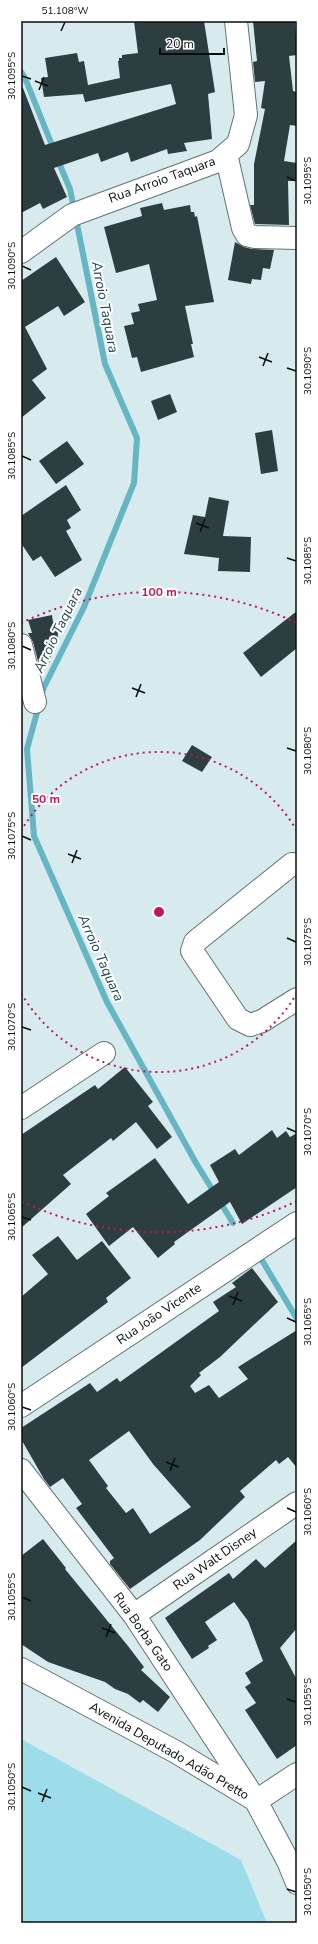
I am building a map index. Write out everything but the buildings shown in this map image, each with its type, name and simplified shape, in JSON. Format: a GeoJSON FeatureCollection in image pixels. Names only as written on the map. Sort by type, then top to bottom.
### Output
{"type":"FeatureCollection","features":[{"type":"Feature","properties":{"kind":"street","name":"Rua Arroio Taquara"},"geometry":{"type":"LineString","coordinates":[[21,252],[72,215],[100,203],[218,161],[238,144],[246,115],[236,21]]}},
{"type":"Feature","properties":{"kind":"street"},"geometry":{"type":"LineString","coordinates":[[226,154],[243,228],[247,234],[255,237],[297,238]]}},
{"type":"Feature","properties":{"kind":"street"},"geometry":{"type":"LineString","coordinates":[[21,645],[35,702]]}},
{"type":"Feature","properties":{"kind":"street"},"geometry":{"type":"LineString","coordinates":[[292,864],[195,942],[192,950],[238,1019],[250,1025],[262,1021],[297,999]]}},
{"type":"Feature","properties":{"kind":"street"},"geometry":{"type":"LineString","coordinates":[[21,1108],[104,1053]]}},
{"type":"Feature","properties":{"kind":"street","name":"Rua João Vicente"},"geometry":{"type":"LineString","coordinates":[[21,1406],[297,1222]]}},
{"type":"Feature","properties":{"kind":"street","name":"Rua Borba Gato"},"geometry":{"type":"LineString","coordinates":[[21,1470],[134,1616],[256,1800]]}},
{"type":"Feature","properties":{"kind":"street","name":"Rua Walt Disney"},"geometry":{"type":"LineString","coordinates":[[134,1616],[297,1503]]}},
{"type":"Feature","properties":{"kind":"street","name":"Avenida Deputado Adão Pretto"},"geometry":{"type":"LineString","coordinates":[[21,1669],[176,1752],[256,1800],[288,1860],[297,1883]]}},
{"type":"Feature","properties":{"kind":"street"},"geometry":{"type":"LineString","coordinates":[[256,1800],[297,1774]]}},
{"type":"Feature","properties":{"kind":"shaded area"},"geometry":{"type":"Polygon","coordinates":[[[21,1739],[241,1860],[267,1923],[21,1923],[21,1739]]]}},
{"type":"Feature","properties":{"kind":"waterway","name":"Arroio Taquara"},"geometry":{"type":"LineString","coordinates":[[21,72],[25,78],[54,150]]}},
{"type":"Feature","properties":{"kind":"waterway","name":"Arroio Taquara"},"geometry":{"type":"LineString","coordinates":[[41,696],[44,687],[84,607],[134,483],[137,438],[105,364],[70,189],[57,158]]}},
{"type":"Feature","properties":{"kind":"waterway","name":"Arroio Taquara"},"geometry":{"type":"LineString","coordinates":[[39,705],[27,749],[34,836],[107,1002],[196,1163],[233,1223]]}},
{"type":"Feature","properties":{"kind":"waterway","name":"Arroio Taquara"},"geometry":{"type":"LineString","coordinates":[[263,1262],[297,1319]]}}]}
